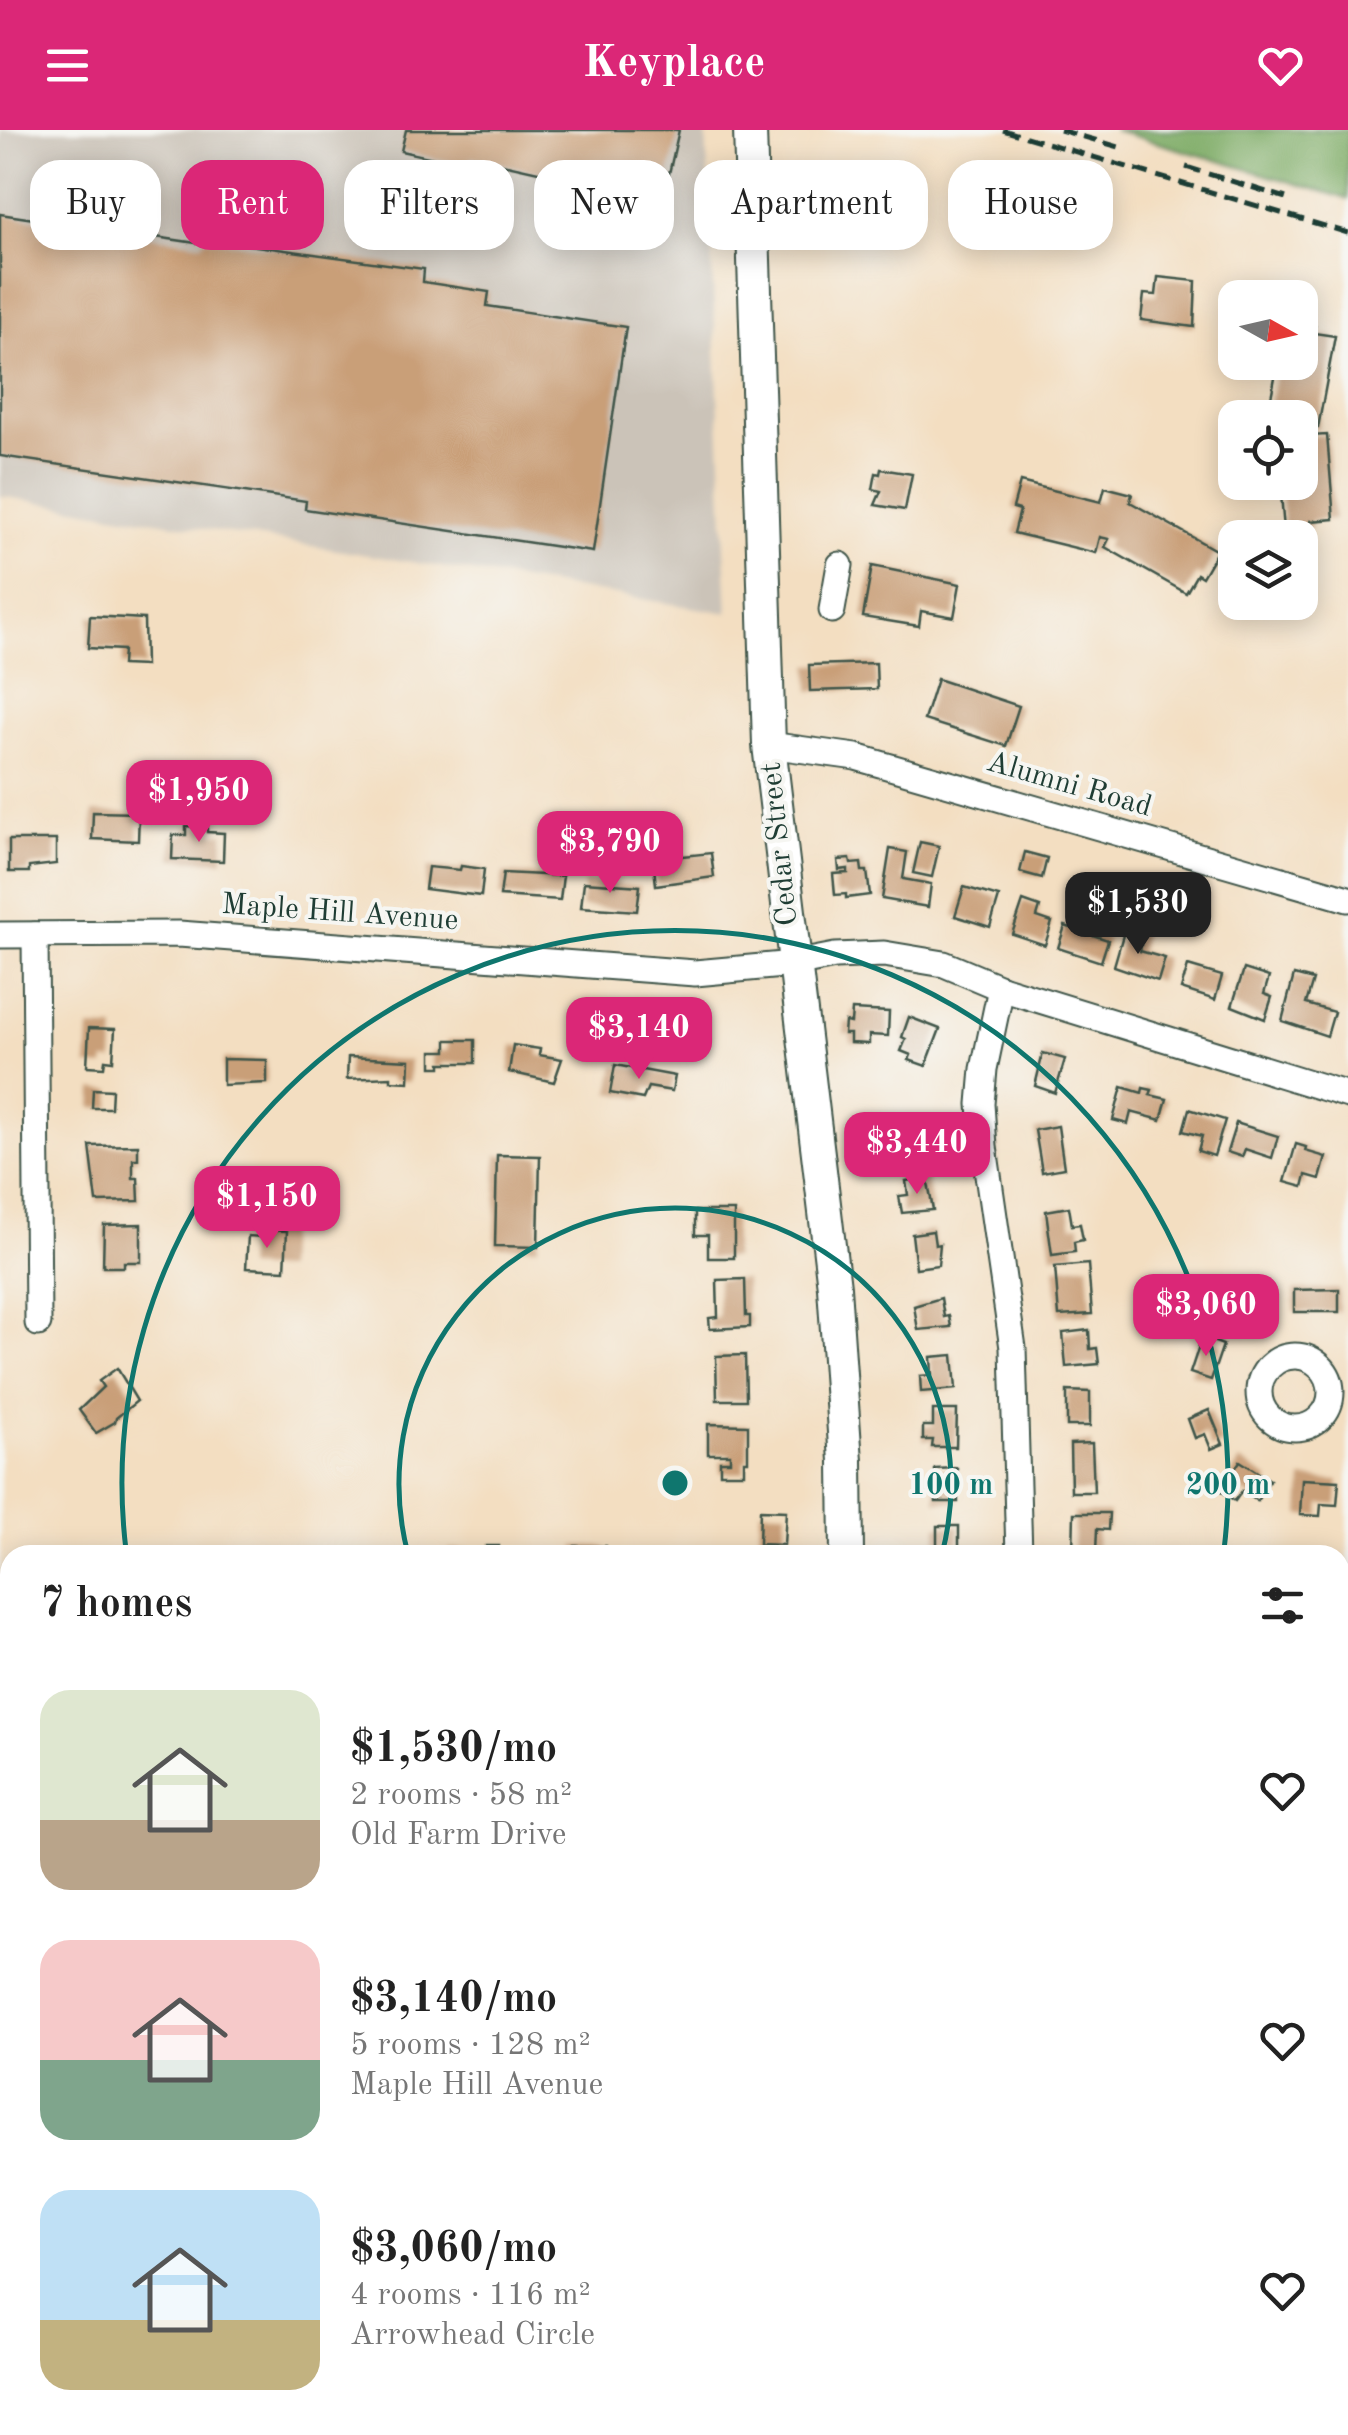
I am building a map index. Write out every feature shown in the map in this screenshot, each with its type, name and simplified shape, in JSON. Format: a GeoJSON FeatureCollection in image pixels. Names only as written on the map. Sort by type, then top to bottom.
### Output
{"type":"FeatureCollection","features":[{"type":"Feature","properties":{"kind":"main road","name":"Cedar Street"},"geometry":{"type":"LineString","coordinates":[[750,130],[769,745],[834,1287],[846,1461],[847,1545]]}},
{"type":"Feature","properties":{"kind":"street"},"geometry":{"type":"LineString","coordinates":[[832,610],[840,564]]}},
{"type":"Feature","properties":{"kind":"street","name":"Alumni Road"},"geometry":{"type":"LineString","coordinates":[[769,745],[856,757],[1348,900]]}},
{"type":"Feature","properties":{"kind":"street","name":"Maple Hill Avenue"},"geometry":{"type":"LineString","coordinates":[[0,935],[179,934],[695,974],[834,956],[884,954],[944,964],[1001,988],[1348,1095]]}},
{"type":"Feature","properties":{"kind":"street"},"geometry":{"type":"LineString","coordinates":[[35,935],[38,1323]]}},
{"type":"Feature","properties":{"kind":"street"},"geometry":{"type":"LineString","coordinates":[[1001,988],[981,1104],[1013,1348],[1019,1545]]}},
{"type":"Feature","properties":{"kind":"shaded area"},"geometry":{"type":"Polygon","coordinates":[[[0,130],[706,130],[707,160],[694,160],[694,250],[711,250],[728,613],[0,496],[0,130]]]}},
{"type":"Feature","properties":{"kind":"green space"},"geometry":{"type":"Polygon","coordinates":[[[1114,130],[1348,130],[1348,199],[1114,130]]]}},
{"type":"Feature","properties":{"kind":"building"},"geometry":{"type":"Polygon","coordinates":[[[406,130],[679,130],[672,160],[534,160],[534,171],[514,167],[514,160],[442,160],[401,151],[406,130]]]}},
{"type":"Feature","properties":{"kind":"building"},"geometry":{"type":"Polygon","coordinates":[[[0,214],[30,218],[30,250],[161,250],[161,238],[181,241],[181,250],[285,250],[424,269],[423,282],[489,292],[487,306],[626,327],[593,552],[305,509],[306,501],[0,456],[0,214]]]}},
{"type":"Feature","properties":{"kind":"building"},"geometry":{"type":"Polygon","coordinates":[[[1158,277],[1196,281],[1194,327],[1141,320],[1144,294],[1156,295],[1158,277]]]}},
{"type":"Feature","properties":{"kind":"building"},"geometry":{"type":"Polygon","coordinates":[[[1318,334],[1335,336],[1318,428],[1318,400],[1271,400],[1274,380],[1318,380],[1318,334]]]}},
{"type":"Feature","properties":{"kind":"building"},"geometry":{"type":"Polygon","coordinates":[[[1327,435],[1334,519],[1283,520],[1282,500],[1318,500],[1318,436],[1327,435]]]}},
{"type":"Feature","properties":{"kind":"building"},"geometry":{"type":"Polygon","coordinates":[[[881,469],[912,474],[905,510],[875,505],[881,491],[873,489],[876,473],[880,474],[881,469]]]}},
{"type":"Feature","properties":{"kind":"building"},"geometry":{"type":"Polygon","coordinates":[[[1020,482],[1101,502],[1105,487],[1132,494],[1130,502],[1217,551],[1202,577],[1197,574],[1186,593],[1105,547],[1109,539],[1100,537],[1096,553],[1014,533],[1020,510],[1013,508],[1020,482]]]}},
{"type":"Feature","properties":{"kind":"building"},"geometry":{"type":"Polygon","coordinates":[[[872,566],[960,584],[954,617],[921,611],[919,626],[863,617],[872,566]]]}},
{"type":"Feature","properties":{"kind":"building"},"geometry":{"type":"Polygon","coordinates":[[[90,616],[144,619],[145,666],[122,665],[123,650],[88,648],[90,616]]]}},
{"type":"Feature","properties":{"kind":"building"},"geometry":{"type":"Polygon","coordinates":[[[876,663],[877,689],[810,691],[809,665],[876,663]]]}},
{"type":"Feature","properties":{"kind":"building"},"geometry":{"type":"Polygon","coordinates":[[[937,679],[1019,706],[1006,746],[924,720],[937,679]]]}},
{"type":"Feature","properties":{"kind":"building"},"geometry":{"type":"Polygon","coordinates":[[[93,812],[139,813],[138,841],[92,839],[93,812]]]}},
{"type":"Feature","properties":{"kind":"building"},"geometry":{"type":"Polygon","coordinates":[[[186,826],[224,833],[223,861],[172,859],[173,835],[186,835],[186,826]]]}},
{"type":"Feature","properties":{"kind":"building"},"geometry":{"type":"Polygon","coordinates":[[[9,840],[56,840],[56,864],[29,867],[29,872],[9,872],[9,840]]]}},
{"type":"Feature","properties":{"kind":"building"},"geometry":{"type":"Polygon","coordinates":[[[920,842],[939,846],[932,877],[913,873],[920,842]]]}},
{"type":"Feature","properties":{"kind":"building"},"geometry":{"type":"Polygon","coordinates":[[[890,849],[907,852],[903,879],[931,884],[928,907],[882,899],[890,849]]]}},
{"type":"Feature","properties":{"kind":"building"},"geometry":{"type":"Polygon","coordinates":[[[1025,852],[1047,858],[1042,878],[1020,872],[1025,852]]]}},
{"type":"Feature","properties":{"kind":"building"},"geometry":{"type":"Polygon","coordinates":[[[711,853],[714,877],[656,885],[653,859],[711,853]]]}},
{"type":"Feature","properties":{"kind":"building"},"geometry":{"type":"Polygon","coordinates":[[[850,859],[851,864],[861,863],[862,871],[867,871],[870,895],[835,895],[833,874],[848,873],[848,869],[839,870],[838,860],[850,859]]]}},
{"type":"Feature","properties":{"kind":"building"},"geometry":{"type":"Polygon","coordinates":[[[461,866],[484,869],[481,896],[425,889],[428,867],[460,870],[461,866]]]}},
{"type":"Feature","properties":{"kind":"building"},"geometry":{"type":"Polygon","coordinates":[[[503,873],[563,876],[560,900],[500,896],[503,873]]]}},
{"type":"Feature","properties":{"kind":"building"},"geometry":{"type":"Polygon","coordinates":[[[584,882],[640,886],[637,911],[581,907],[584,882]]]}},
{"type":"Feature","properties":{"kind":"building"},"geometry":{"type":"Polygon","coordinates":[[[964,887],[999,897],[990,927],[955,916],[964,887]]]}},
{"type":"Feature","properties":{"kind":"building"},"geometry":{"type":"Polygon","coordinates":[[[1023,901],[1040,907],[1037,917],[1052,922],[1045,945],[1012,934],[1023,901]]]}},
{"type":"Feature","properties":{"kind":"building"},"geometry":{"type":"Polygon","coordinates":[[[1065,926],[1108,940],[1101,962],[1058,948],[1065,926]]]}},
{"type":"Feature","properties":{"kind":"building"},"geometry":{"type":"Polygon","coordinates":[[[1125,928],[1144,934],[1140,951],[1165,958],[1158,981],[1114,966],[1125,928]]]}},
{"type":"Feature","properties":{"kind":"building"},"geometry":{"type":"Polygon","coordinates":[[[1188,966],[1222,976],[1215,1000],[1181,989],[1188,966]]]}},
{"type":"Feature","properties":{"kind":"building"},"geometry":{"type":"Polygon","coordinates":[[[1244,969],[1269,977],[1264,994],[1272,997],[1265,1019],[1232,1006],[1244,969]]]}},
{"type":"Feature","properties":{"kind":"building"},"geometry":{"type":"Polygon","coordinates":[[[1294,975],[1313,980],[1306,1004],[1334,1012],[1327,1036],[1282,1021],[1294,975]]]}},
{"type":"Feature","properties":{"kind":"building"},"geometry":{"type":"Polygon","coordinates":[[[852,1010],[889,1012],[888,1036],[869,1035],[869,1044],[850,1043],[850,1034],[844,1034],[845,1022],[851,1023],[852,1010]]]}},
{"type":"Feature","properties":{"kind":"building"},"geometry":{"type":"Polygon","coordinates":[[[909,1017],[940,1029],[926,1066],[909,1060],[911,1055],[901,1051],[909,1017]]]}},
{"type":"Feature","properties":{"kind":"building"},"geometry":{"type":"Polygon","coordinates":[[[89,1028],[115,1029],[113,1061],[105,1060],[104,1067],[87,1066],[89,1028]]]}},
{"type":"Feature","properties":{"kind":"building"},"geometry":{"type":"Polygon","coordinates":[[[447,1040],[475,1040],[475,1063],[441,1063],[441,1067],[432,1067],[432,1051],[447,1051],[447,1040]]]}},
{"type":"Feature","properties":{"kind":"building"},"geometry":{"type":"Polygon","coordinates":[[[513,1045],[540,1049],[539,1055],[562,1059],[554,1082],[509,1072],[513,1045]]]}},
{"type":"Feature","properties":{"kind":"building"},"geometry":{"type":"Polygon","coordinates":[[[1043,1053],[1065,1059],[1055,1093],[1035,1086],[1043,1053]]]}},
{"type":"Feature","properties":{"kind":"building"},"geometry":{"type":"Polygon","coordinates":[[[348,1057],[410,1060],[409,1082],[391,1081],[391,1077],[347,1079],[348,1057]]]}},
{"type":"Feature","properties":{"kind":"building"},"geometry":{"type":"Polygon","coordinates":[[[223,1059],[267,1060],[267,1083],[223,1085],[223,1059]]]}},
{"type":"Feature","properties":{"kind":"building"},"geometry":{"type":"Polygon","coordinates":[[[615,1065],[675,1076],[672,1091],[648,1087],[643,1099],[610,1093],[615,1065]]]}},
{"type":"Feature","properties":{"kind":"building"},"geometry":{"type":"Polygon","coordinates":[[[1122,1087],[1142,1093],[1143,1088],[1152,1090],[1150,1095],[1167,1099],[1161,1120],[1131,1112],[1128,1124],[1113,1120],[1122,1087]]]}},
{"type":"Feature","properties":{"kind":"building"},"geometry":{"type":"Polygon","coordinates":[[[93,1089],[112,1090],[111,1108],[92,1108],[93,1089]]]}},
{"type":"Feature","properties":{"kind":"building"},"geometry":{"type":"Polygon","coordinates":[[[1189,1109],[1225,1120],[1214,1156],[1198,1151],[1202,1136],[1183,1131],[1189,1109]]]}},
{"type":"Feature","properties":{"kind":"building"},"geometry":{"type":"Polygon","coordinates":[[[921,1118],[927,1152],[903,1156],[898,1122],[921,1118]]]}},
{"type":"Feature","properties":{"kind":"building"},"geometry":{"type":"Polygon","coordinates":[[[1236,1123],[1278,1136],[1272,1158],[1245,1149],[1242,1157],[1227,1152],[1236,1123]]]}},
{"type":"Feature","properties":{"kind":"building"},"geometry":{"type":"Polygon","coordinates":[[[1058,1126],[1064,1168],[1042,1172],[1035,1130],[1058,1126]]]}},
{"type":"Feature","properties":{"kind":"building"},"geometry":{"type":"Polygon","coordinates":[[[1296,1144],[1326,1157],[1320,1179],[1306,1175],[1303,1187],[1285,1182],[1296,1144]]]}},
{"type":"Feature","properties":{"kind":"building"},"geometry":{"type":"Polygon","coordinates":[[[138,1145],[133,1178],[138,1178],[139,1201],[97,1202],[90,1146],[138,1145]]]}},
{"type":"Feature","properties":{"kind":"building"},"geometry":{"type":"Polygon","coordinates":[[[497,1155],[540,1156],[538,1247],[495,1246],[497,1155]]]}},
{"type":"Feature","properties":{"kind":"building"},"geometry":{"type":"Polygon","coordinates":[[[927,1177],[933,1210],[902,1213],[899,1196],[908,1195],[906,1181],[927,1177]]]}},
{"type":"Feature","properties":{"kind":"building"},"geometry":{"type":"Polygon","coordinates":[[[1069,1207],[1072,1225],[1080,1224],[1083,1240],[1074,1242],[1075,1252],[1052,1255],[1046,1211],[1069,1207]]]}},
{"type":"Feature","properties":{"kind":"building"},"geometry":{"type":"Polygon","coordinates":[[[695,1211],[734,1211],[734,1258],[708,1258],[708,1235],[695,1235],[695,1211]]]}},
{"type":"Feature","properties":{"kind":"building"},"geometry":{"type":"Polygon","coordinates":[[[141,1224],[141,1262],[103,1267],[104,1225],[141,1224]]]}},
{"type":"Feature","properties":{"kind":"building"},"geometry":{"type":"Polygon","coordinates":[[[262,1230],[287,1231],[285,1270],[246,1268],[248,1236],[262,1237],[262,1230]]]}},
{"type":"Feature","properties":{"kind":"building"},"geometry":{"type":"Polygon","coordinates":[[[933,1231],[935,1245],[940,1244],[938,1265],[916,1268],[912,1234],[933,1231]]]}},
{"type":"Feature","properties":{"kind":"building"},"geometry":{"type":"Polygon","coordinates":[[[1088,1264],[1092,1314],[1059,1316],[1055,1267],[1088,1264]]]}},
{"type":"Feature","properties":{"kind":"building"},"geometry":{"type":"Polygon","coordinates":[[[745,1279],[750,1327],[710,1329],[709,1318],[718,1317],[717,1280],[745,1279]]]}},
{"type":"Feature","properties":{"kind":"building"},"geometry":{"type":"Polygon","coordinates":[[[1339,1289],[1339,1312],[1294,1312],[1294,1290],[1339,1289]]]}},
{"type":"Feature","properties":{"kind":"building"},"geometry":{"type":"Polygon","coordinates":[[[1260,1292],[1270,1312],[1228,1334],[1214,1307],[1238,1294],[1242,1301],[1260,1292]]]}},
{"type":"Feature","properties":{"kind":"building"},"geometry":{"type":"Polygon","coordinates":[[[941,1298],[944,1317],[949,1316],[951,1327],[918,1330],[914,1306],[941,1298]]]}},
{"type":"Feature","properties":{"kind":"building"},"geometry":{"type":"Polygon","coordinates":[[[1089,1330],[1090,1349],[1097,1348],[1099,1364],[1066,1367],[1063,1333],[1089,1330]]]}},
{"type":"Feature","properties":{"kind":"building"},"geometry":{"type":"Polygon","coordinates":[[[1202,1337],[1223,1345],[1211,1380],[1190,1373],[1202,1337]]]}},
{"type":"Feature","properties":{"kind":"building"},"geometry":{"type":"Polygon","coordinates":[[[745,1355],[746,1400],[717,1400],[716,1356],[745,1355]]]}},
{"type":"Feature","properties":{"kind":"building"},"geometry":{"type":"Polygon","coordinates":[[[953,1355],[956,1389],[921,1392],[920,1376],[932,1375],[931,1357],[953,1355]]]}},
{"type":"Feature","properties":{"kind":"building"},"geometry":{"type":"Polygon","coordinates":[[[117,1368],[137,1401],[115,1422],[96,1433],[79,1410],[103,1387],[99,1381],[117,1368]]]}},
{"type":"Feature","properties":{"kind":"building"},"geometry":{"type":"Polygon","coordinates":[[[1067,1391],[1090,1392],[1090,1426],[1067,1426],[1067,1391]]]}},
{"type":"Feature","properties":{"kind":"building"},"geometry":{"type":"Polygon","coordinates":[[[933,1410],[957,1410],[956,1447],[932,1447],[933,1440],[923,1440],[923,1426],[933,1426],[933,1410]]]}},
{"type":"Feature","properties":{"kind":"building"},"geometry":{"type":"Polygon","coordinates":[[[1209,1410],[1223,1444],[1211,1449],[1205,1434],[1195,1438],[1188,1419],[1209,1410]]]}},
{"type":"Feature","properties":{"kind":"building"},"geometry":{"type":"Polygon","coordinates":[[[708,1424],[748,1425],[744,1473],[720,1473],[720,1461],[730,1461],[730,1454],[708,1454],[708,1424]]]}},
{"type":"Feature","properties":{"kind":"building"},"geometry":{"type":"Polygon","coordinates":[[[1092,1443],[1094,1492],[1071,1492],[1070,1444],[1092,1443]]]}},
{"type":"Feature","properties":{"kind":"building"},"geometry":{"type":"Polygon","coordinates":[[[1240,1461],[1270,1480],[1257,1501],[1242,1491],[1235,1501],[1221,1491],[1240,1461]]]}},
{"type":"Feature","properties":{"kind":"building"},"geometry":{"type":"Polygon","coordinates":[[[957,1468],[958,1502],[936,1502],[935,1469],[957,1468]]]}},
{"type":"Feature","properties":{"kind":"building"},"geometry":{"type":"Polygon","coordinates":[[[1302,1479],[1339,1481],[1337,1505],[1321,1504],[1320,1516],[1300,1515],[1302,1479]]]}},
{"type":"Feature","properties":{"kind":"building"},"geometry":{"type":"Polygon","coordinates":[[[760,1510],[786,1511],[784,1545],[759,1544],[760,1510]]]}},
{"type":"Feature","properties":{"kind":"building"},"geometry":{"type":"Polygon","coordinates":[[[1074,1513],[1109,1513],[1108,1530],[1097,1529],[1096,1545],[1073,1545],[1074,1513]]]}},
{"type":"Feature","properties":{"kind":"building"},"geometry":{"type":"Polygon","coordinates":[[[937,1526],[959,1526],[959,1545],[937,1545],[937,1526]]]}},
{"type":"Feature","properties":{"kind":"railway"},"geometry":{"type":"LineString","coordinates":[[1003,130],[1348,233]]}},
{"type":"Feature","properties":{"kind":"railway"},"geometry":{"type":"LineString","coordinates":[[1060,130],[1119,147]]}},
{"type":"Feature","properties":{"kind":"railway"},"geometry":{"type":"LineString","coordinates":[[1186,167],[1286,198]]}}]}
